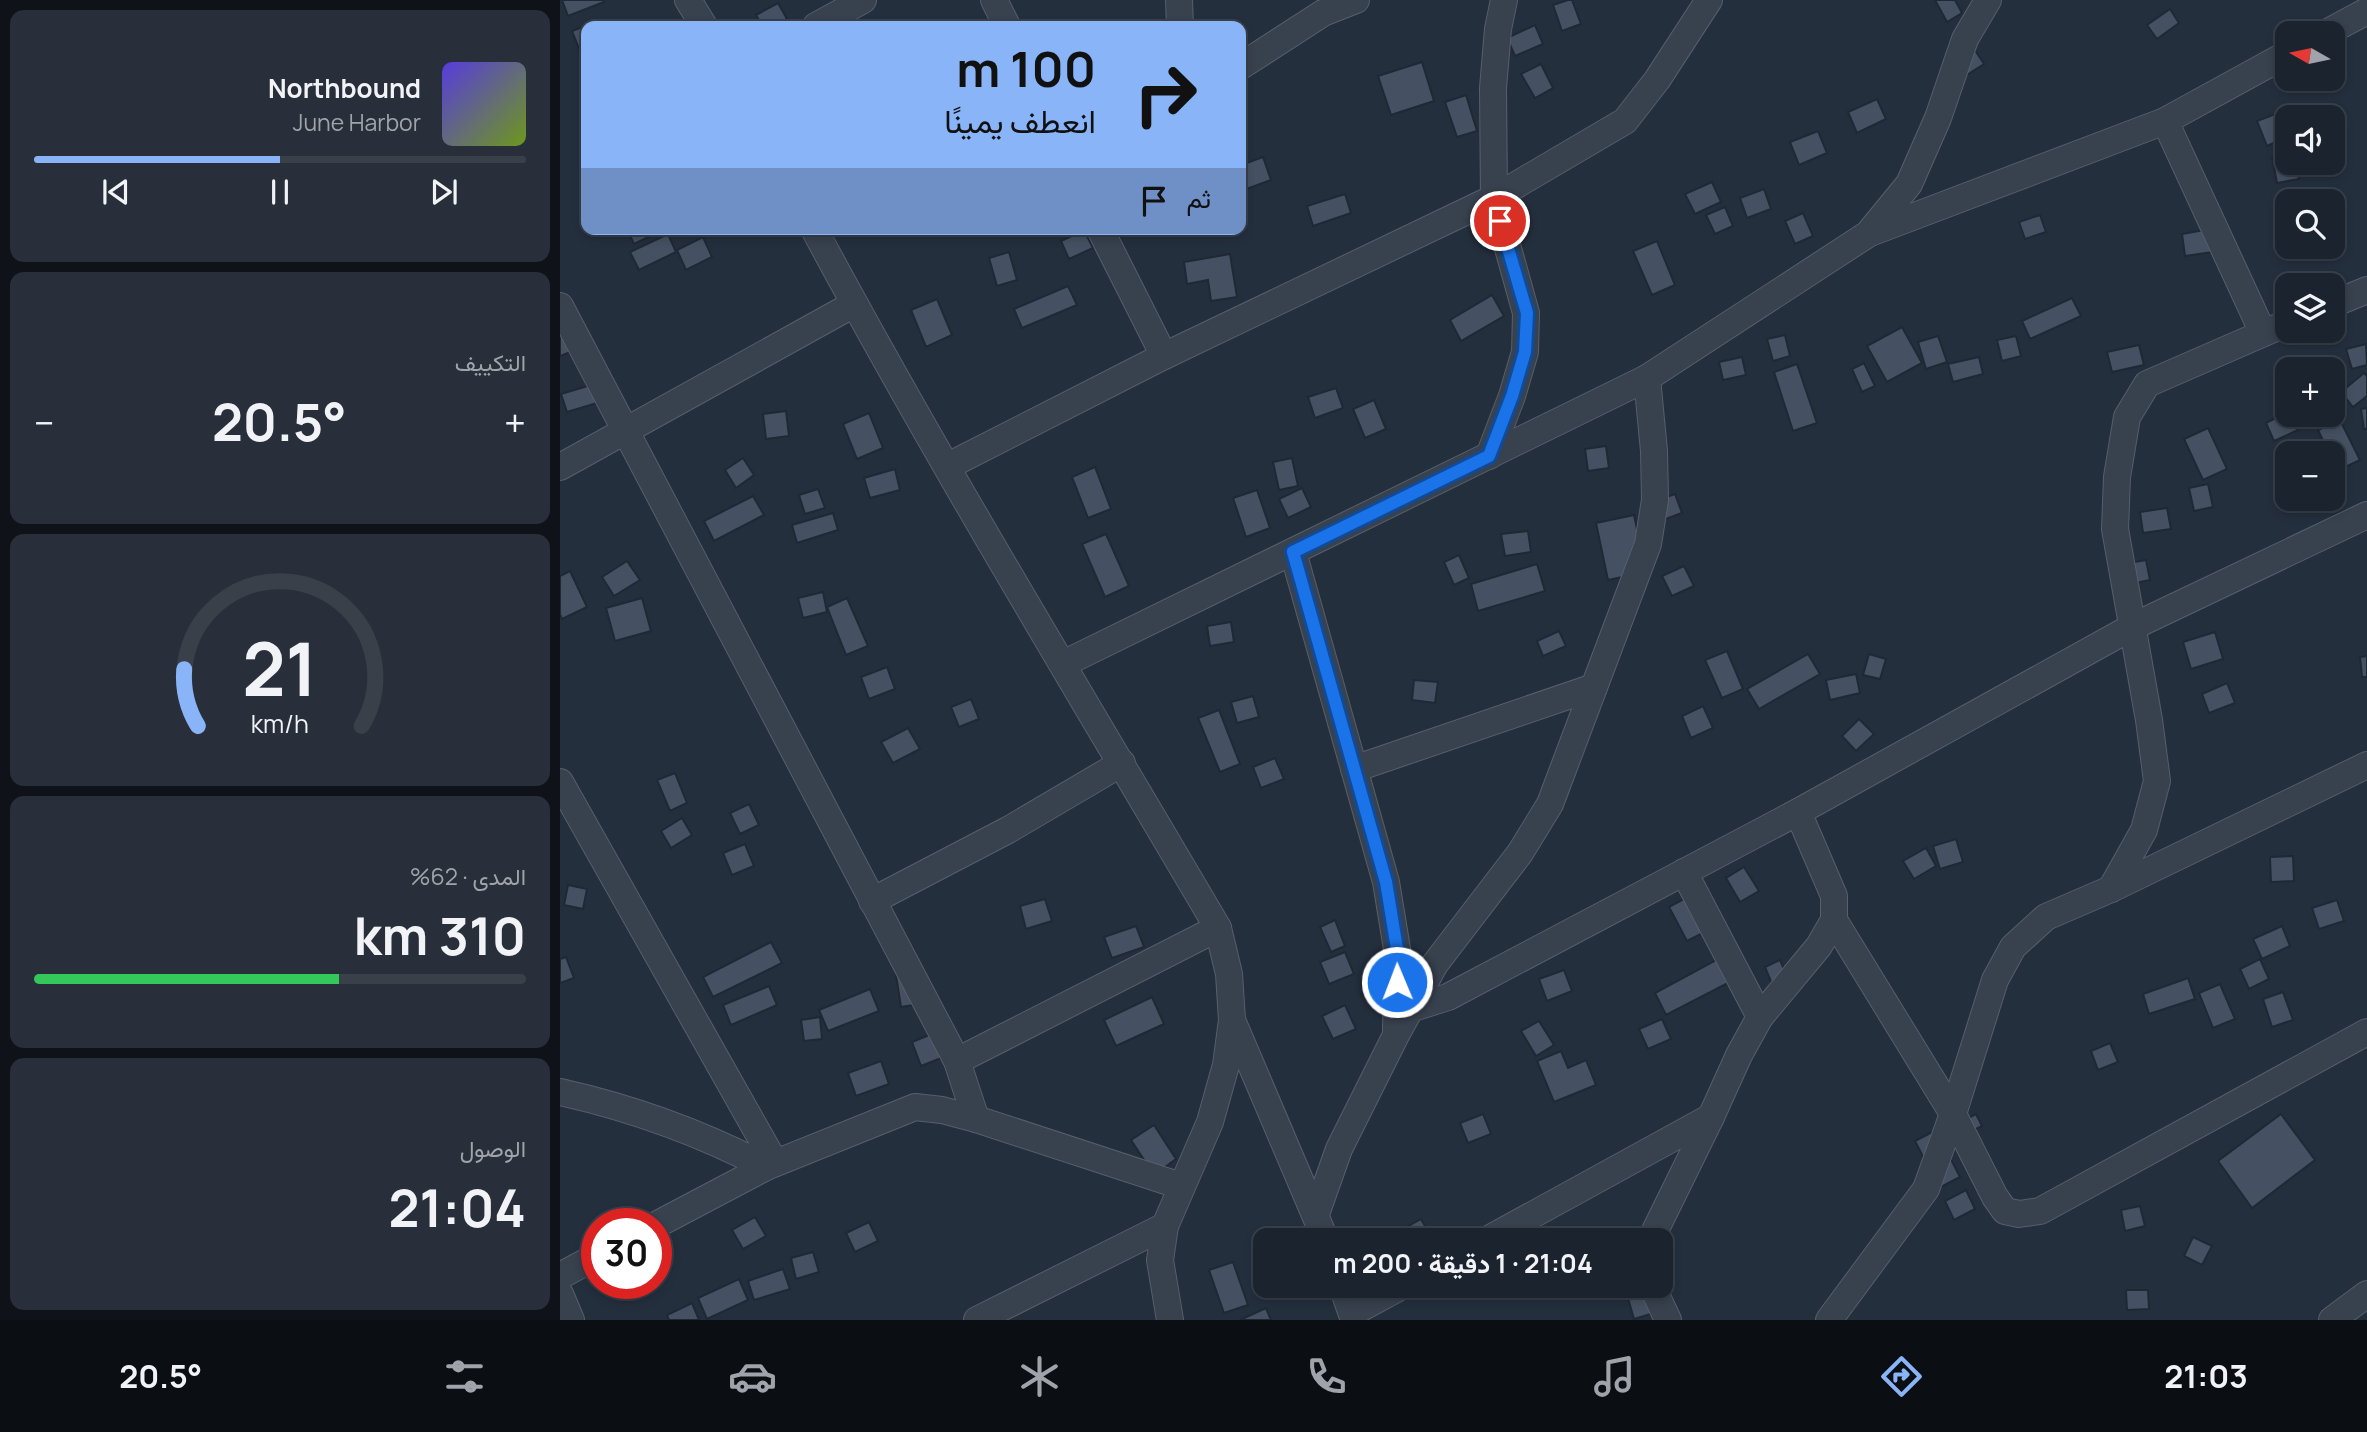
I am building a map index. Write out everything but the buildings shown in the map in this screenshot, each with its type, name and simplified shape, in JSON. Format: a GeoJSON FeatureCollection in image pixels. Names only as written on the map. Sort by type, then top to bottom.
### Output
{"type":"FeatureCollection","features":[{"type":"Feature","properties":{"kind":"street"},"geometry":{"type":"LineString","coordinates":[[688,0],[701,21]]}},
{"type":"Feature","properties":{"kind":"street"},"geometry":{"type":"LineString","coordinates":[[825,21],[863,0]]}},
{"type":"Feature","properties":{"kind":"street"},"geometry":{"type":"LineString","coordinates":[[994,0],[1004,21]]}},
{"type":"Feature","properties":{"kind":"street"},"geometry":{"type":"LineString","coordinates":[[1179,0],[1180,21]]}},
{"type":"Feature","properties":{"kind":"street"},"geometry":{"type":"LineString","coordinates":[[1246,63],[1323,13],[1356,0]]}},
{"type":"Feature","properties":{"kind":"street"},"geometry":{"type":"LineString","coordinates":[[1489,456],[1512,396],[1525,352],[1527,313],[1494,198],[1493,88],[1498,29],[1504,0]]}},
{"type":"Feature","properties":{"kind":"street"},"geometry":{"type":"LineString","coordinates":[[948,467],[1164,356],[1494,198],[1625,121],[1657,80],[1709,0]]}},
{"type":"Feature","properties":{"kind":"street"},"geometry":{"type":"LineString","coordinates":[[1868,233],[1909,184],[1938,118],[1965,39],[1988,0]]}},
{"type":"Feature","properties":{"kind":"street"},"geometry":{"type":"LineString","coordinates":[[2345,21],[2360,11]]}},
{"type":"Feature","properties":{"kind":"street"},"geometry":{"type":"LineString","coordinates":[[1063,664],[1647,378],[1868,233],[2165,121],[2275,61]]}},
{"type":"Feature","properties":{"kind":"street"},"geometry":{"type":"LineString","coordinates":[[2165,121],[2263,333]]}},
{"type":"Feature","properties":{"kind":"street"},"geometry":{"type":"LineString","coordinates":[[817,235],[948,467],[1219,928],[1229,974],[1233,1020],[1226,1065],[1210,1122],[1165,1226],[1160,1260],[1170,1320]]}},
{"type":"Feature","properties":{"kind":"street"},"geometry":{"type":"LineString","coordinates":[[1103,235],[1164,356]]}},
{"type":"Feature","properties":{"kind":"street"},"geometry":{"type":"LineString","coordinates":[[1117,264],[1119,235]]}},
{"type":"Feature","properties":{"kind":"street"},"geometry":{"type":"LineString","coordinates":[[2345,299],[2367,290]]}},
{"type":"Feature","properties":{"kind":"street"},"geometry":{"type":"LineString","coordinates":[[560,467],[854,304]]}},
{"type":"Feature","properties":{"kind":"street"},"geometry":{"type":"LineString","coordinates":[[560,306],[957,1061],[976,1119]]}},
{"type":"Feature","properties":{"kind":"street"},"geometry":{"type":"LineString","coordinates":[[2111,889],[2144,830],[2157,781],[2115,529],[2117,477],[2127,417],[2147,384],[2275,328]]}},
{"type":"Feature","properties":{"kind":"street"},"geometry":{"type":"LineString","coordinates":[[1316,1214],[1339,1149],[1435,964],[1520,853],[1550,804],[1648,544],[1654,500],[1654,451],[1647,378]]}},
{"type":"Feature","properties":{"kind":"street"},"geometry":{"type":"LineString","coordinates":[[1410,1009],[1448,997],[1798,812],[2132,627],[2367,516]]}},
{"type":"Feature","properties":{"kind":"street"},"geometry":{"type":"LineString","coordinates":[[1293,552],[1386,882],[1398,955],[1396,1035]]}},
{"type":"Feature","properties":{"kind":"street"},"geometry":{"type":"LineString","coordinates":[[1354,769],[1594,687]]}},
{"type":"Feature","properties":{"kind":"street"},"geometry":{"type":"LineString","coordinates":[[872,901],[1008,830],[1122,763]]}},
{"type":"Feature","properties":{"kind":"street"},"geometry":{"type":"LineString","coordinates":[[1829,1320],[1926,1189],[1953,1114],[1995,980],[2013,947],[2046,917],[2111,889],[2367,765]]}},
{"type":"Feature","properties":{"kind":"street"},"geometry":{"type":"LineString","coordinates":[[560,782],[770,1165]]}},
{"type":"Feature","properties":{"kind":"street"},"geometry":{"type":"LineString","coordinates":[[1656,1228],[1739,1055],[1760,1017],[1819,946],[1834,920],[1834,897],[1798,812]]}},
{"type":"Feature","properties":{"kind":"street"},"geometry":{"type":"LineString","coordinates":[[1684,872],[1760,1017]]}},
{"type":"Feature","properties":{"kind":"street"},"geometry":{"type":"LineString","coordinates":[[1834,920],[1953,1114],[1995,1197],[2005,1211],[2019,1214],[2040,1211],[2367,1032]]}},
{"type":"Feature","properties":{"kind":"street"},"geometry":{"type":"LineString","coordinates":[[957,1061],[1219,928]]}},
{"type":"Feature","properties":{"kind":"street"},"geometry":{"type":"LineString","coordinates":[[1233,1020],[1321,1228]]}},
{"type":"Feature","properties":{"kind":"street"},"geometry":{"type":"LineString","coordinates":[[560,1092],[609,1103],[770,1165]]}},
{"type":"Feature","properties":{"kind":"street"},"geometry":{"type":"LineString","coordinates":[[672,1217],[770,1165],[915,1107],[942,1110],[976,1119],[1181,1186]]}},
{"type":"Feature","properties":{"kind":"street"},"geometry":{"type":"LineString","coordinates":[[1509,1228],[1711,1117]]}},
{"type":"Feature","properties":{"kind":"street"},"geometry":{"type":"LineString","coordinates":[[977,1320],[1165,1226]]}},
{"type":"Feature","properties":{"kind":"street"},"geometry":{"type":"LineString","coordinates":[[560,1276],[581,1265]]}},
{"type":"Feature","properties":{"kind":"street"},"geometry":{"type":"LineString","coordinates":[[560,1294],[571,1320]]}},
{"type":"Feature","properties":{"kind":"street"},"geometry":{"type":"LineString","coordinates":[[2332,1320],[2367,1294]]}},
{"type":"Feature","properties":{"kind":"street"},"geometry":{"type":"LineString","coordinates":[[1346,1298],[1353,1317],[1383,1298]]}},
{"type":"Feature","properties":{"kind":"street"},"geometry":{"type":"LineString","coordinates":[[1658,1298],[1668,1320]]}},
{"type":"Feature","properties":{"kind":"route"},"geometry":{"type":"LineString","coordinates":[[1397,982],[1398,955],[1386,882],[1293,552],[1489,456],[1512,396],[1525,352],[1527,313],[1500,221]]}}]}
